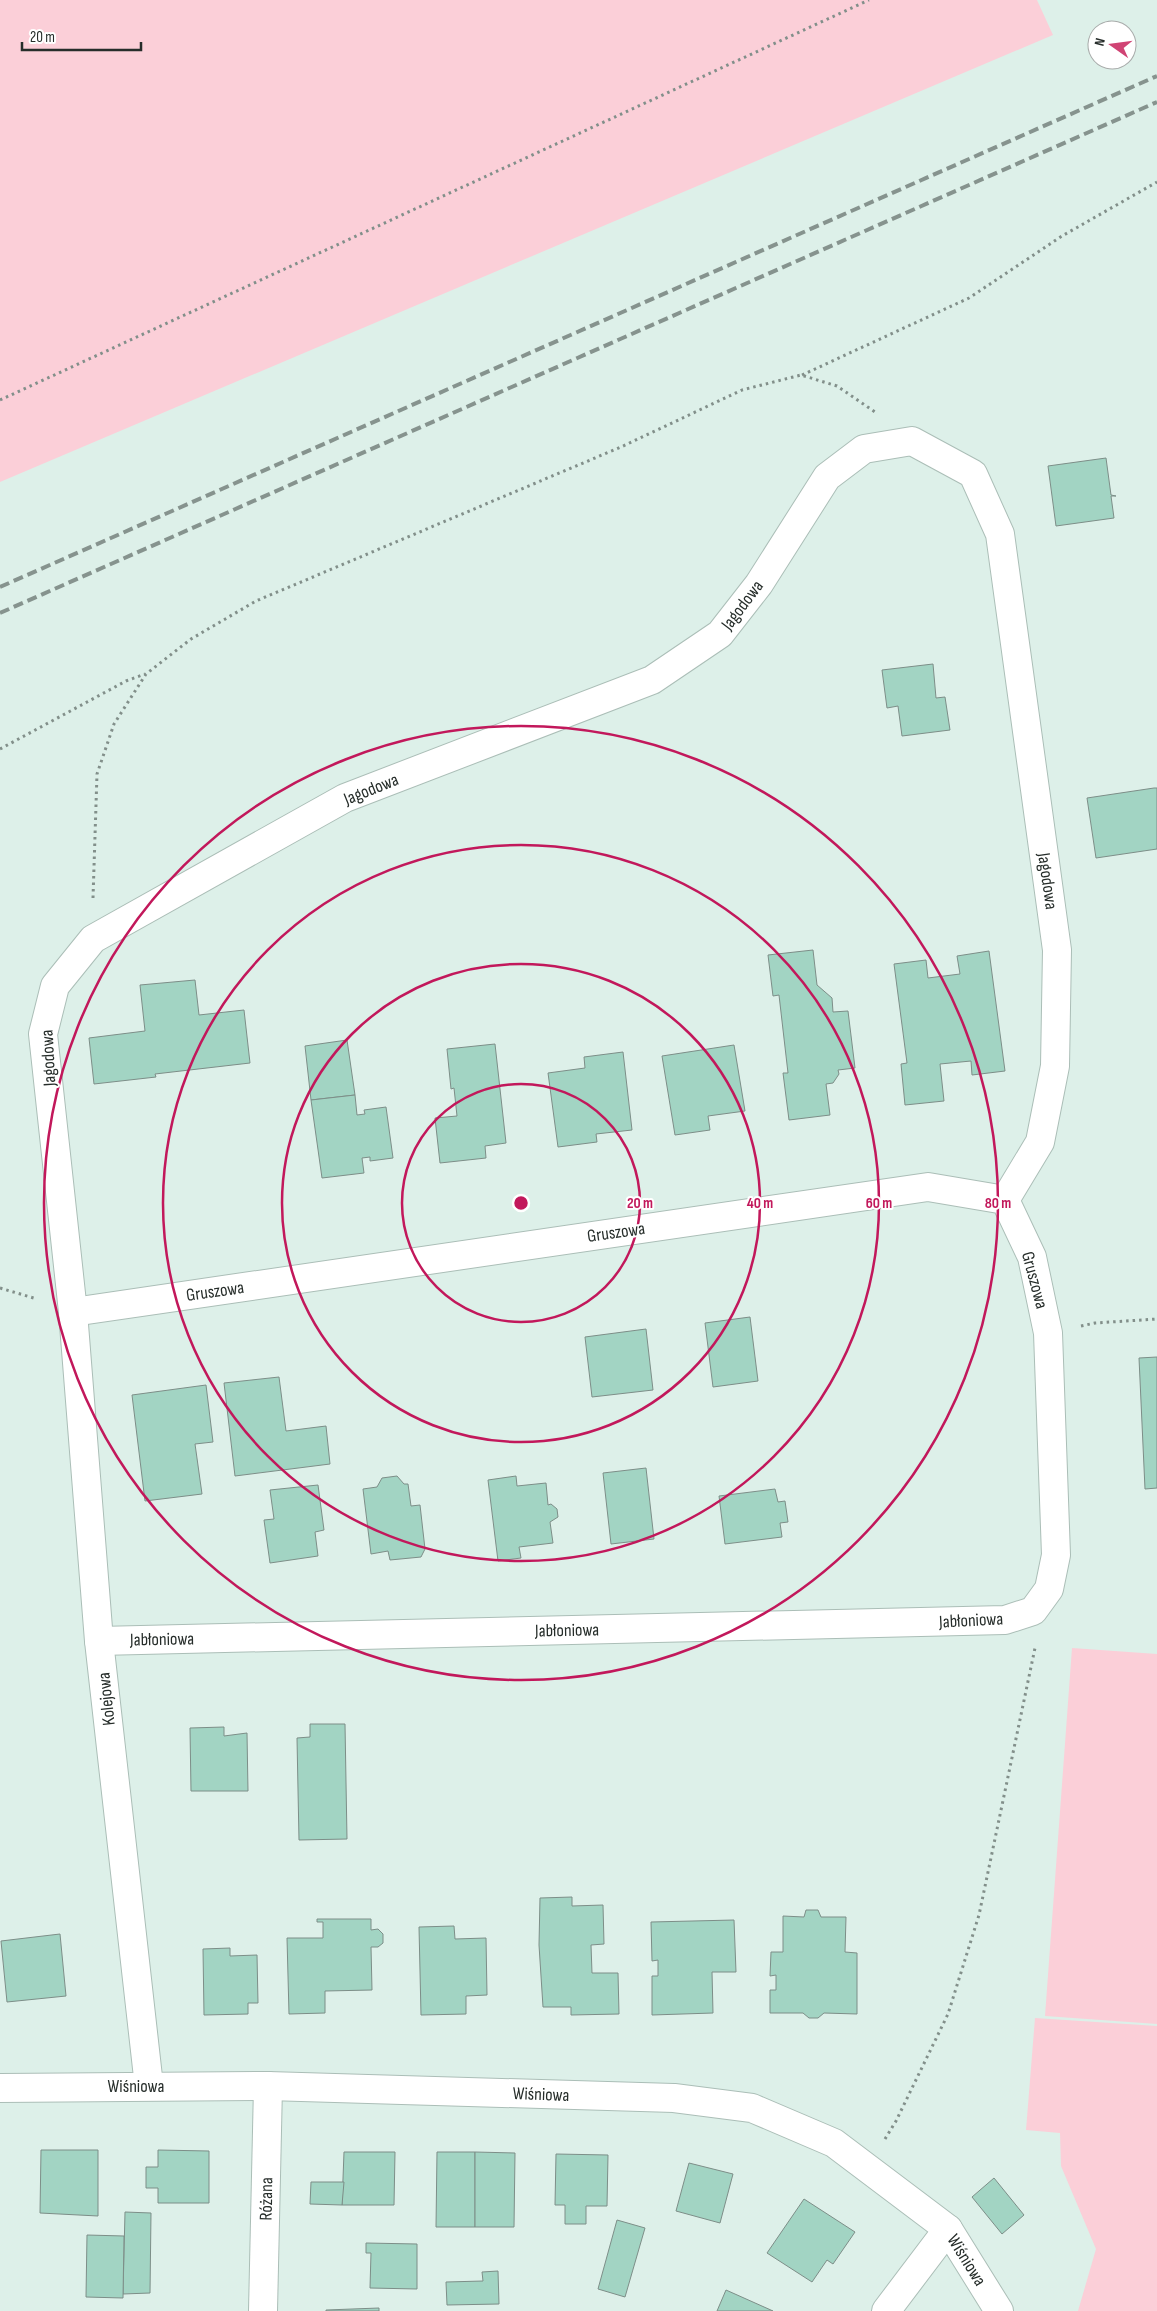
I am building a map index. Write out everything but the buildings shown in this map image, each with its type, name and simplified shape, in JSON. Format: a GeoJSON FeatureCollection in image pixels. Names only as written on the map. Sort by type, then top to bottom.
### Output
{"type":"FeatureCollection","features":[{"type":"Feature","properties":{"kind":"street","name":"Jagodowa"},"geometry":{"type":"LineString","coordinates":[[73,1312],[43,1034],[55,986],[93,939],[345,798],[652,680],[720,634],[759,584],[826,477],[864,449],[912,441],[973,474],[1000,534],[1057,950],[1054,1066],[1040,1142],[1005,1200]]}},
{"type":"Feature","properties":{"kind":"street","name":"Gruszowa"},"geometry":{"type":"LineString","coordinates":[[73,1312],[928,1187],[1005,1200],[1032,1257],[1048,1333],[1056,1555],[1049,1589],[1033,1611]]}},
{"type":"Feature","properties":{"kind":"street","name":"Kolejowa"},"geometry":{"type":"LineString","coordinates":[[73,1312],[99,1640],[149,2086]]}},
{"type":"Feature","properties":{"kind":"street","name":"Jabłoniowa"},"geometry":{"type":"LineString","coordinates":[[99,1640],[1005,1620],[1033,1611]]}},
{"type":"Feature","properties":{"kind":"street","name":"Wiśniowa"},"geometry":{"type":"LineString","coordinates":[[0,2088],[268,2086],[674,2098],[752,2108],[834,2143],[948,2229],[999,2311]]}},
{"type":"Feature","properties":{"kind":"street","name":"Różana"},"geometry":{"type":"LineString","coordinates":[[263,2311],[268,2086]]}},
{"type":"Feature","properties":{"kind":"street"},"geometry":{"type":"LineString","coordinates":[[886,2311],[948,2229]]}},
{"type":"Feature","properties":{"kind":"path"},"geometry":{"type":"LineString","coordinates":[[0,400],[869,0]]}},
{"type":"Feature","properties":{"kind":"path"},"geometry":{"type":"LineString","coordinates":[[0,750],[126,681],[146,674],[191,639],[256,601],[621,447],[742,390],[802,375],[969,298],[1062,236],[1157,182]]}},
{"type":"Feature","properties":{"kind":"path"},"geometry":{"type":"LineString","coordinates":[[802,375],[837,386],[868,406],[912,441]]}},
{"type":"Feature","properties":{"kind":"path"},"geometry":{"type":"LineString","coordinates":[[93,939],[94,827],[97,774],[114,724],[146,674]]}},
{"type":"Feature","properties":{"kind":"path"},"geometry":{"type":"LineString","coordinates":[[1048,1333],[1095,1323],[1157,1319]]}},
{"type":"Feature","properties":{"kind":"path"},"geometry":{"type":"LineString","coordinates":[[867,2168],[896,2121],[948,2014],[979,1916],[1038,1631],[1033,1611]]}},
{"type":"Feature","properties":{"kind":"shaded area"},"geometry":{"type":"Polygon","coordinates":[[[0,0],[1037,0],[1053,35],[0,482],[0,0]]]}},
{"type":"Feature","properties":{"kind":"shaded area"},"geometry":{"type":"Polygon","coordinates":[[[1072,1648],[1157,1654],[1157,2024],[1045,2016],[1072,1648]]]}},
{"type":"Feature","properties":{"kind":"shaded area"},"geometry":{"type":"Polygon","coordinates":[[[1035,2018],[1157,2026],[1157,2311],[1078,2311],[1096,2249],[1061,2166],[1060,2133],[1026,2130],[1035,2018]]]}},
{"type":"Feature","properties":{"kind":"railway"},"geometry":{"type":"LineString","coordinates":[[0,587],[1157,76]]}},
{"type":"Feature","properties":{"kind":"railway"},"geometry":{"type":"LineString","coordinates":[[0,613],[1157,102]]}}]}
